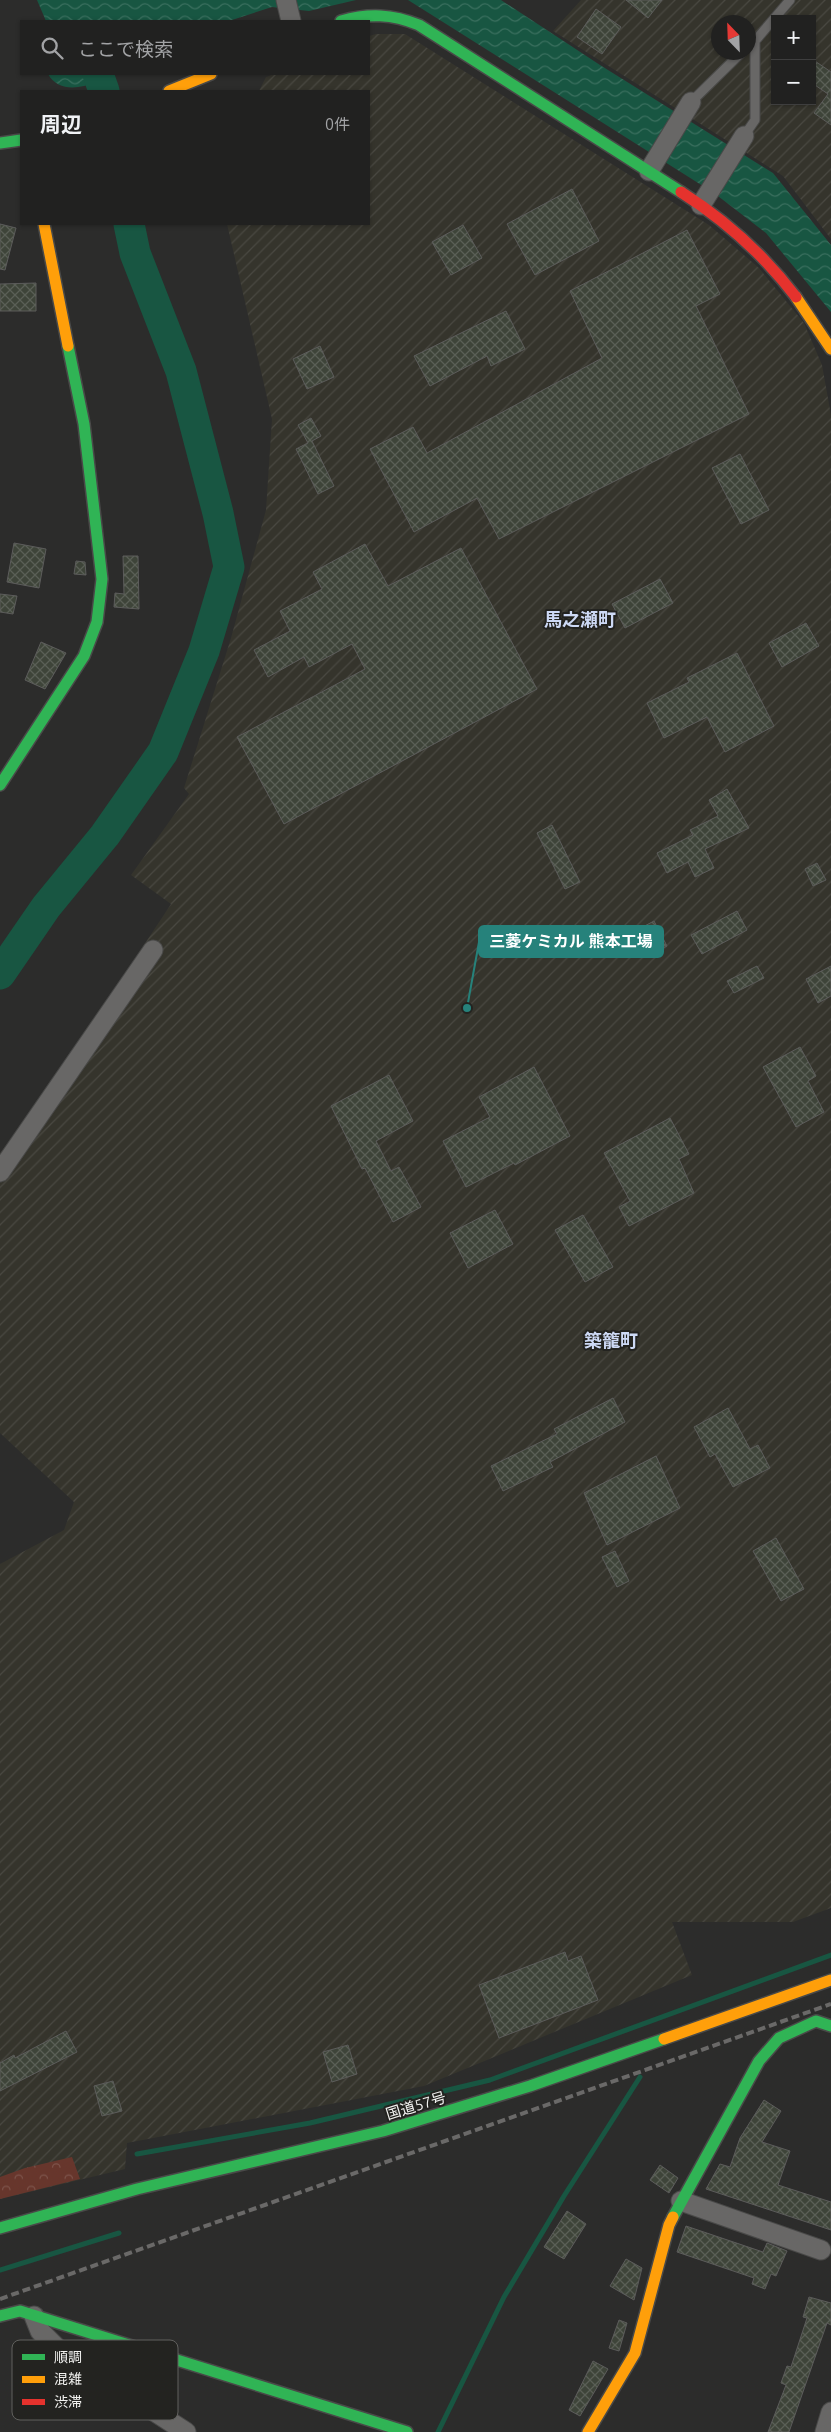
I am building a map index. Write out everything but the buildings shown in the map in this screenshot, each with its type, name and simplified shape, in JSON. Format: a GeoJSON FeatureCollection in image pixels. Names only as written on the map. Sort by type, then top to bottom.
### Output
{"type":"FeatureCollection","features":[{"type":"Feature","properties":{"kind":"main road"},"geometry":{"type":"LineString","coordinates":[[346,20],[376,14],[395,15],[419,25],[701,205],[743,237],[769,263],[812,316],[831,349]]}},
{"type":"Feature","properties":{"kind":"main road"},"geometry":{"type":"LineString","coordinates":[[171,90],[209,75]]}},
{"type":"Feature","properties":{"kind":"main road"},"geometry":{"type":"LineString","coordinates":[[0,143],[20,140]]}},
{"type":"Feature","properties":{"kind":"main road"},"geometry":{"type":"LineString","coordinates":[[0,785],[84,656],[97,622],[102,579],[84,424],[44,225]]}},
{"type":"Feature","properties":{"kind":"main road","name":"国道57号"},"geometry":{"type":"LineString","coordinates":[[0,2228],[137,2189],[383,2132],[530,2086],[831,1980]]}},
{"type":"Feature","properties":{"kind":"main road"},"geometry":{"type":"LineString","coordinates":[[588,2432],[635,2353],[669,2224],[759,2061],[779,2038],[816,2021],[831,2026]]}},
{"type":"Feature","properties":{"kind":"main road"},"geometry":{"type":"LineString","coordinates":[[0,2316],[20,2312],[111,2340]]}},
{"type":"Feature","properties":{"kind":"main road"},"geometry":{"type":"LineString","coordinates":[[178,2361],[407,2432]]}},
{"type":"Feature","properties":{"kind":"street"},"geometry":{"type":"LineString","coordinates":[[286,0],[290,20]]}},
{"type":"Feature","properties":{"kind":"street"},"geometry":{"type":"LineString","coordinates":[[649,171],[691,102]]}},
{"type":"Feature","properties":{"kind":"street"},"geometry":{"type":"LineString","coordinates":[[701,205],[744,136]]}},
{"type":"Feature","properties":{"kind":"street"},"geometry":{"type":"LineString","coordinates":[[0,1172],[153,950]]}},
{"type":"Feature","properties":{"kind":"street"},"geometry":{"type":"LineString","coordinates":[[681,2201],[821,2250]]}},
{"type":"Feature","properties":{"kind":"street"},"geometry":{"type":"LineString","coordinates":[[34,2316],[40,2331],[49,2340]]}},
{"type":"Feature","properties":{"kind":"street"},"geometry":{"type":"LineString","coordinates":[[825,2432],[831,2412]]}},
{"type":"Feature","properties":{"kind":"street"},"geometry":{"type":"LineString","coordinates":[[167,2420],[186,2432]]}},
{"type":"Feature","properties":{"kind":"lane"},"geometry":{"type":"LineString","coordinates":[[756,39],[790,0]]}},
{"type":"Feature","properties":{"kind":"lane"},"geometry":{"type":"LineString","coordinates":[[691,102],[734,60]]}},
{"type":"Feature","properties":{"kind":"lane"},"geometry":{"type":"LineString","coordinates":[[744,136],[755,120],[753,60]]}},
{"type":"Feature","properties":{"kind":"shaded area"},"geometry":{"type":"Polygon","coordinates":[[[581,0],[831,0],[831,239],[783,176],[553,31],[581,0]]]}},
{"type":"Feature","properties":{"kind":"shaded area"},"geometry":{"type":"Polygon","coordinates":[[[405,34],[709,225],[759,268],[804,323],[822,365],[831,415],[831,1908],[793,1922],[672,1922],[692,1975],[424,2086],[127,2143],[125,2169],[0,2199],[0,1564],[64,1530],[74,1502],[0,1433],[0,1153],[33,1113],[171,904],[131,875],[189,794],[184,788],[231,638],[266,510],[272,419],[227,225],[370,225],[370,90],[260,90],[266,77],[271,75],[370,75],[370,36],[405,34]]]}},
{"type":"Feature","properties":{"kind":"green space"},"geometry":{"type":"Polygon","coordinates":[[[72,2157],[80,2179],[0,2199],[0,2177],[25,2168],[72,2157]]]}},
{"type":"Feature","properties":{"kind":"water"},"geometry":{"type":"Polygon","coordinates":[[[37,0],[356,0],[309,11],[272,7],[232,20],[46,20],[37,0]]]}},
{"type":"Feature","properties":{"kind":"water"},"geometry":{"type":"Polygon","coordinates":[[[408,0],[501,0],[600,65],[773,173],[831,245],[831,312],[766,233],[714,193],[408,0]]]}},
{"type":"Feature","properties":{"kind":"water"},"geometry":{"type":"Polygon","coordinates":[[[49,75],[115,75],[80,87],[62,86],[54,82],[49,75]]]}},
{"type":"Feature","properties":{"kind":"waterway"},"geometry":{"type":"LineString","coordinates":[[98,75],[104,90]]}},
{"type":"Feature","properties":{"kind":"waterway"},"geometry":{"type":"LineString","coordinates":[[0,974],[46,907],[105,835],[163,752],[204,651],[229,567],[218,513],[181,371],[135,253],[129,225]]}},
{"type":"Feature","properties":{"kind":"waterway"},"geometry":{"type":"LineString","coordinates":[[137,2154],[310,2123],[490,2080],[831,1955]]}},
{"type":"Feature","properties":{"kind":"waterway"},"geometry":{"type":"LineString","coordinates":[[438,2432],[504,2297],[564,2196],[640,2077]]}},
{"type":"Feature","properties":{"kind":"waterway"},"geometry":{"type":"LineString","coordinates":[[0,2270],[119,2233]]}},
{"type":"Feature","properties":{"kind":"railway"},"geometry":{"type":"LineString","coordinates":[[0,2299],[831,2004]]}},
{"type":"Feature","properties":{"kind":"traffic: fast"},"geometry":{"type":"LineString","coordinates":[[344,20],[380,16],[409,21],[419,25],[681,192]]}},
{"type":"Feature","properties":{"kind":"traffic: fast"},"geometry":{"type":"LineString","coordinates":[[0,143],[20,140]]}},
{"type":"Feature","properties":{"kind":"traffic: fast"},"geometry":{"type":"LineString","coordinates":[[0,785],[84,656],[97,622],[102,579],[84,424],[68,346]]}},
{"type":"Feature","properties":{"kind":"traffic: fast"},"geometry":{"type":"LineString","coordinates":[[673,2217],[759,2061],[779,2038],[816,2021],[831,2026]]}},
{"type":"Feature","properties":{"kind":"traffic: fast"},"geometry":{"type":"LineString","coordinates":[[0,2228],[137,2189],[383,2131],[530,2086],[664,2039]]}},
{"type":"Feature","properties":{"kind":"traffic: fast"},"geometry":{"type":"LineString","coordinates":[[0,2316],[20,2311],[113,2340]]}},
{"type":"Feature","properties":{"kind":"traffic: fast"},"geometry":{"type":"LineString","coordinates":[[178,2360],[407,2432]]}},
{"type":"Feature","properties":{"kind":"traffic: slow"},"geometry":{"type":"LineString","coordinates":[[171,90],[209,75]]}},
{"type":"Feature","properties":{"kind":"traffic: slow"},"geometry":{"type":"LineString","coordinates":[[44,225],[68,346]]}},
{"type":"Feature","properties":{"kind":"traffic: slow"},"geometry":{"type":"LineString","coordinates":[[796,297],[831,349]]}},
{"type":"Feature","properties":{"kind":"traffic: slow"},"geometry":{"type":"LineString","coordinates":[[664,2039],[831,1980]]}},
{"type":"Feature","properties":{"kind":"traffic: slow"},"geometry":{"type":"LineString","coordinates":[[588,2432],[635,2353],[669,2225],[673,2217]]}},
{"type":"Feature","properties":{"kind":"traffic: jam"},"geometry":{"type":"LineString","coordinates":[[681,192],[713,214],[743,239],[771,267],[796,297]]}},
{"type":"Feature","properties":{"kind":"place","name":"三菱ケミカル 熊本工場"},"geometry":{"type":"Point","coordinates":[467,1008]}},
{"type":"Feature","properties":{"kind":"district","name":"馬之瀬町"},"geometry":{"type":"Point","coordinates":[580,620]}},
{"type":"Feature","properties":{"kind":"district","name":"築籠町"},"geometry":{"type":"Point","coordinates":[611,1341]}}]}
